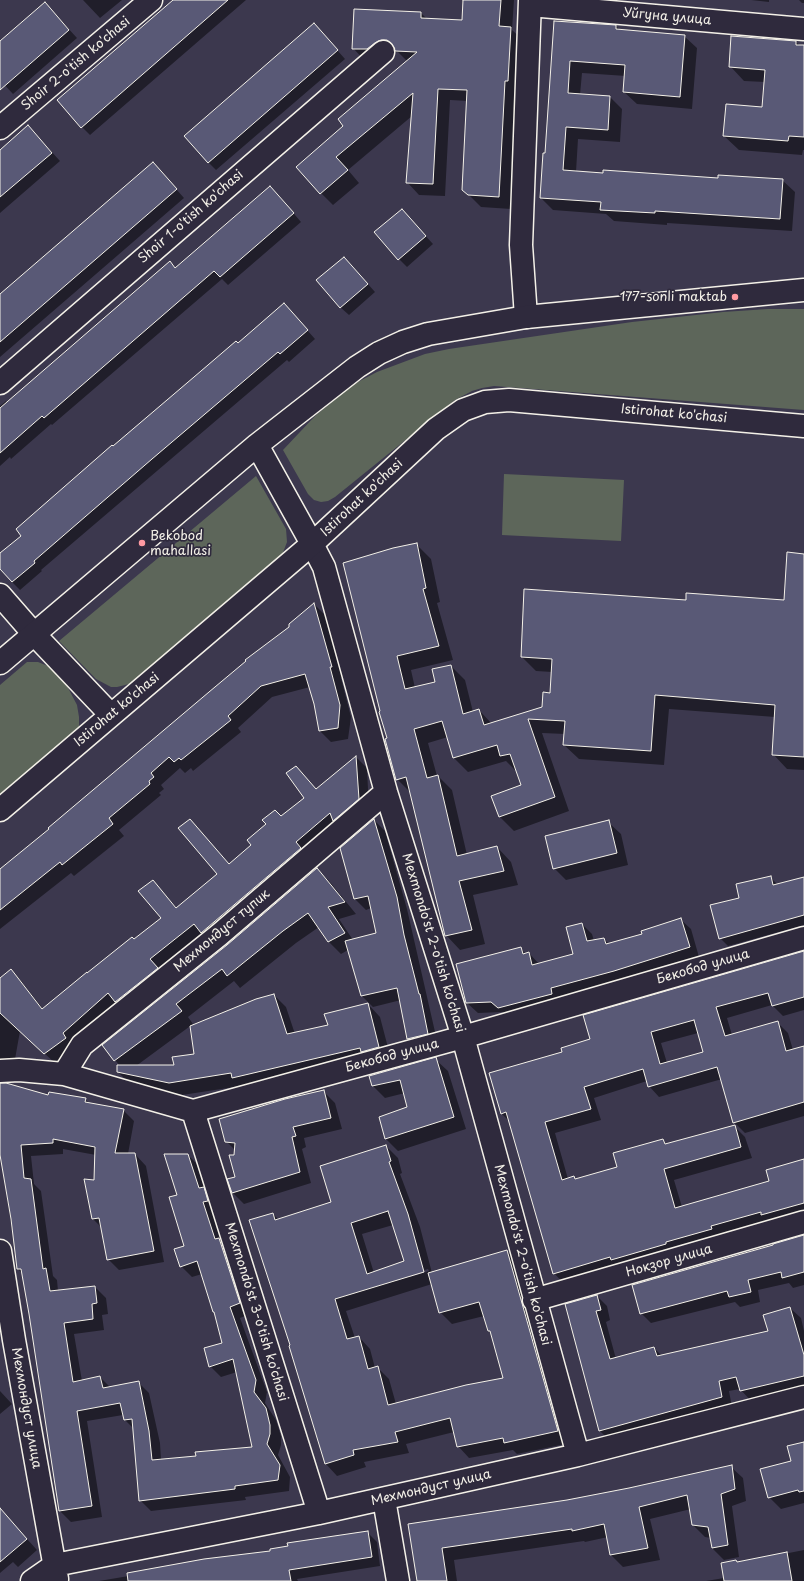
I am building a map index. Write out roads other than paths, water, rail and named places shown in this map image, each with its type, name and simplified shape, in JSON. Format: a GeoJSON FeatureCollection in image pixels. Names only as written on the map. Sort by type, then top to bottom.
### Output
{"type":"FeatureCollection","features":[{"type":"Feature","properties":{"kind":"street","name":"Shoir 2-o'tish ko'chasi"},"geometry":{"type":"LineString","coordinates":[[0,128],[151,0]]}},
{"type":"Feature","properties":{"kind":"street","name":"Уйгуна улица"},"geometry":{"type":"LineString","coordinates":[[530,3],[804,29]]}},
{"type":"Feature","properties":{"kind":"street"},"geometry":{"type":"LineString","coordinates":[[526,317],[521,245],[530,3]]}},
{"type":"Feature","properties":{"kind":"street","name":"Shoir 1-o'tish ko'chasi"},"geometry":{"type":"LineString","coordinates":[[0,383],[383,52]]}},
{"type":"Feature","properties":{"kind":"street"},"geometry":{"type":"LineString","coordinates":[[0,663],[257,445],[335,382],[379,353],[403,342],[428,334],[526,317],[804,290]]}},
{"type":"Feature","properties":{"kind":"street","name":"Istirohat ko'chasi"},"geometry":{"type":"LineString","coordinates":[[0,810],[312,544],[436,428],[463,410],[485,402],[509,400],[804,426]]}},
{"type":"Feature","properties":{"kind":"street","name":"Mexmondo'st 2-o'tish ko'chasi"},"geometry":{"type":"LineString","coordinates":[[257,445],[324,567],[386,792],[463,1037],[534,1300],[578,1455]]}},
{"type":"Feature","properties":{"kind":"street"},"geometry":{"type":"LineString","coordinates":[[0,595],[34,634],[111,715]]}},
{"type":"Feature","properties":{"kind":"street","name":"Мехмондуст тупик"},"geometry":{"type":"LineString","coordinates":[[64,1074],[82,1045],[219,935],[386,792]]}},
{"type":"Feature","properties":{"kind":"street","name":"Бекобод улица"},"geometry":{"type":"LineString","coordinates":[[193,1111],[463,1037],[804,938]]}},
{"type":"Feature","properties":{"kind":"street"},"geometry":{"type":"LineString","coordinates":[[0,1071],[19,1070],[64,1074],[193,1111]]}},
{"type":"Feature","properties":{"kind":"street","name":"Mexmondo'st 3-o'tish ko'chasi"},"geometry":{"type":"LineString","coordinates":[[193,1111],[319,1513]]}},
{"type":"Feature","properties":{"kind":"street","name":"Нокзор улица"},"geometry":{"type":"LineString","coordinates":[[534,1300],[804,1222]]}},
{"type":"Feature","properties":{"kind":"street","name":"Мехмондуст улица"},"geometry":{"type":"LineString","coordinates":[[0,1251],[7,1340],[56,1573],[578,1455],[804,1397]]}},
{"type":"Feature","properties":{"kind":"street"},"geometry":{"type":"LineString","coordinates":[[384,1499],[398,1581]]}},
{"type":"Feature","properties":{"kind":"street"},"geometry":{"type":"LineString","coordinates":[[32,1581],[56,1573]]}},
{"type":"Feature","properties":{"kind":"place","name":"177-sonli maktab"},"geometry":{"type":"Point","coordinates":[735,297]}},
{"type":"Feature","properties":{"kind":"place","name":"Bekobod mahallasi"},"geometry":{"type":"Point","coordinates":[142,543]}}]}
